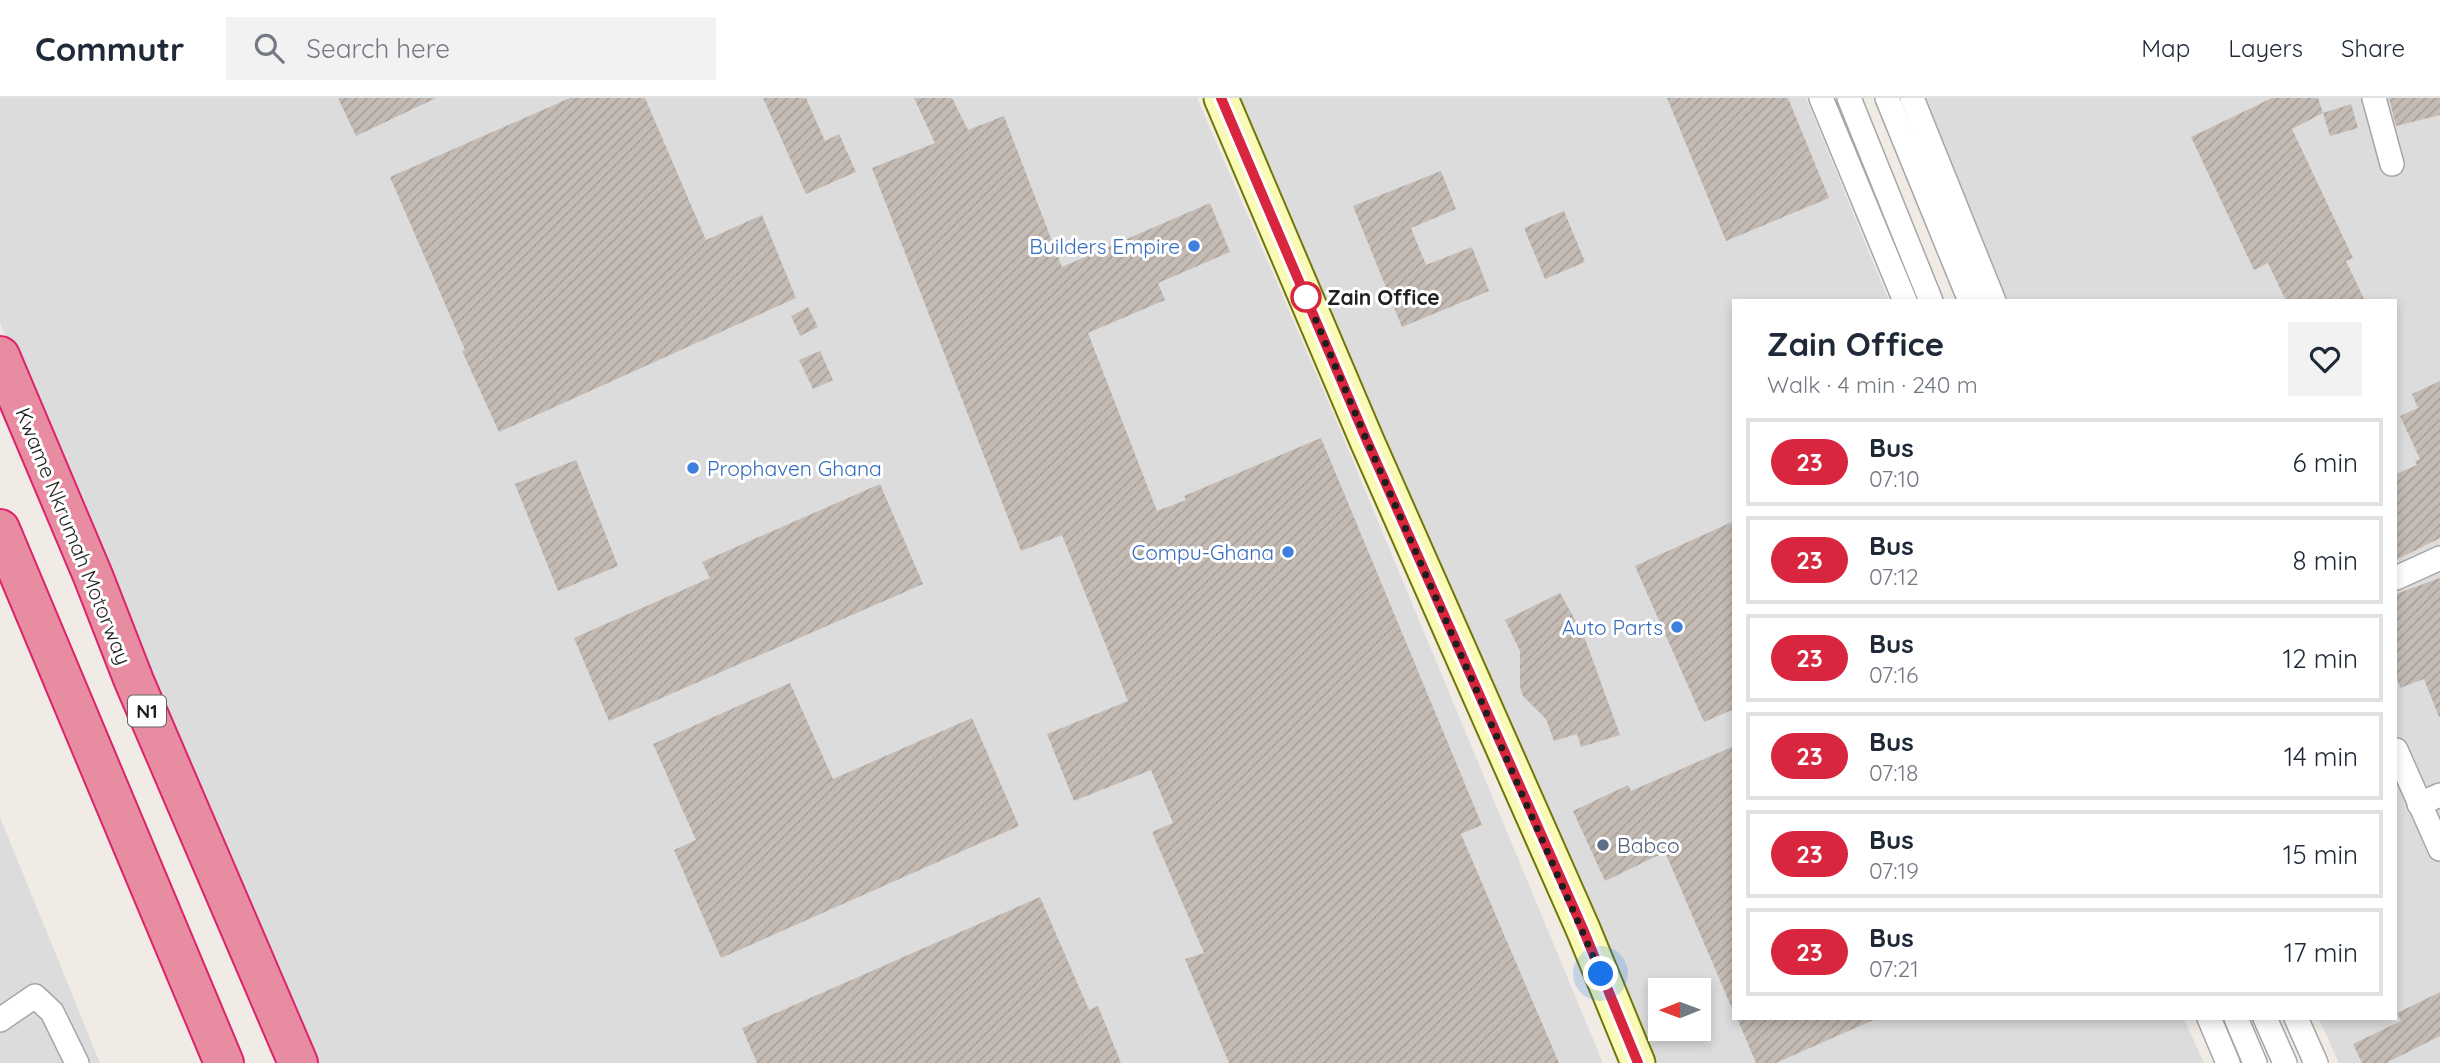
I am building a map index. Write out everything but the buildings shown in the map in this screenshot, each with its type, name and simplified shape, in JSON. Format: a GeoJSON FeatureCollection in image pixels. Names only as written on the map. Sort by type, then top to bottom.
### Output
{"type":"FeatureCollection","features":[{"type":"Feature","properties":{"kind":"highway","name":"Kwame Nkrumah Motorway"},"geometry":{"type":"LineString","coordinates":[[0,356],[93,576],[134,681],[298,1063]]}},
{"type":"Feature","properties":{"kind":"highway"},"geometry":{"type":"LineString","coordinates":[[0,529],[224,1063]]}},
{"type":"Feature","properties":{"kind":"main road"},"geometry":{"type":"LineString","coordinates":[[1221,98],[1367,441],[1583,929],[1638,1063]]}},
{"type":"Feature","properties":{"kind":"street"},"geometry":{"type":"LineString","coordinates":[[1821,98],[1904,299]]}},
{"type":"Feature","properties":{"kind":"street"},"geometry":{"type":"LineString","coordinates":[[1849,98],[1930,299]]}},
{"type":"Feature","properties":{"kind":"street"},"geometry":{"type":"LineString","coordinates":[[1887,98],[1969,299]]}},
{"type":"Feature","properties":{"kind":"street"},"geometry":{"type":"LineString","coordinates":[[1912,98],[1993,299]]}},
{"type":"Feature","properties":{"kind":"street"},"geometry":{"type":"LineString","coordinates":[[2374,98],[2392,164]]}},
{"type":"Feature","properties":{"kind":"street"},"geometry":{"type":"LineString","coordinates":[[2397,578],[2440,558]]}},
{"type":"Feature","properties":{"kind":"street"},"geometry":{"type":"LineString","coordinates":[[2397,751],[2430,799],[2440,849]]}},
{"type":"Feature","properties":{"kind":"street"},"geometry":{"type":"LineString","coordinates":[[0,1020],[35,996],[52,1012],[76,1063]]}},
{"type":"Feature","properties":{"kind":"street"},"geometry":{"type":"LineString","coordinates":[[2210,1020],[2228,1063]]}},
{"type":"Feature","properties":{"kind":"street"},"geometry":{"type":"LineString","coordinates":[[2237,1020],[2255,1063]]}},
{"type":"Feature","properties":{"kind":"street"},"geometry":{"type":"LineString","coordinates":[[2266,1020],[2285,1063]]}},
{"type":"Feature","properties":{"kind":"street"},"geometry":{"type":"LineString","coordinates":[[2297,1020],[2316,1063]]}},
{"type":"Feature","properties":{"kind":"shaded area"},"geometry":{"type":"Polygon","coordinates":[[[0,98],[1197,98],[1328,401],[1603,1063],[313,1063],[0,323],[0,98]]]}},
{"type":"Feature","properties":{"kind":"shaded area"},"geometry":{"type":"Polygon","coordinates":[[[1238,98],[1806,98],[1888,299],[1732,299],[1732,1020],[2184,1020],[2204,1063],[1646,1063],[1238,98]]]}},
{"type":"Feature","properties":{"kind":"shaded area"},"geometry":{"type":"Polygon","coordinates":[[[1923,98],[2440,98],[2440,1063],[2339,1063],[2319,1020],[2397,1020],[2397,299],[2005,299],[1923,98]]]}},
{"type":"Feature","properties":{"kind":"shaded area"},"geometry":{"type":"Polygon","coordinates":[[[0,817],[100,1063],[0,1063],[0,817]]]}},
{"type":"Feature","properties":{"kind":"bus line","name":"23"},"geometry":{"type":"LineString","coordinates":[[1221,98],[1367,441],[1583,929],[1638,1063]]}},
{"type":"Feature","properties":{"kind":"place","name":"Builders Empire"},"geometry":{"type":"Point","coordinates":[1194,246]}},
{"type":"Feature","properties":{"kind":"place","name":"Zain Office"},"geometry":{"type":"Point","coordinates":[1306,297]}},
{"type":"Feature","properties":{"kind":"place","name":"Prophaven Ghana"},"geometry":{"type":"Point","coordinates":[693,468]}},
{"type":"Feature","properties":{"kind":"place","name":"Compu-Ghana"},"geometry":{"type":"Point","coordinates":[1288,552]}},
{"type":"Feature","properties":{"kind":"place","name":"Auto Parts"},"geometry":{"type":"Point","coordinates":[1677,627]}},
{"type":"Feature","properties":{"kind":"place","name":"Babco"},"geometry":{"type":"Point","coordinates":[1603,845]}},
{"type":"Feature","properties":{"kind":"route"},"geometry":{"type":"LineString","coordinates":[[1306,297],[1601,974]]}}]}
